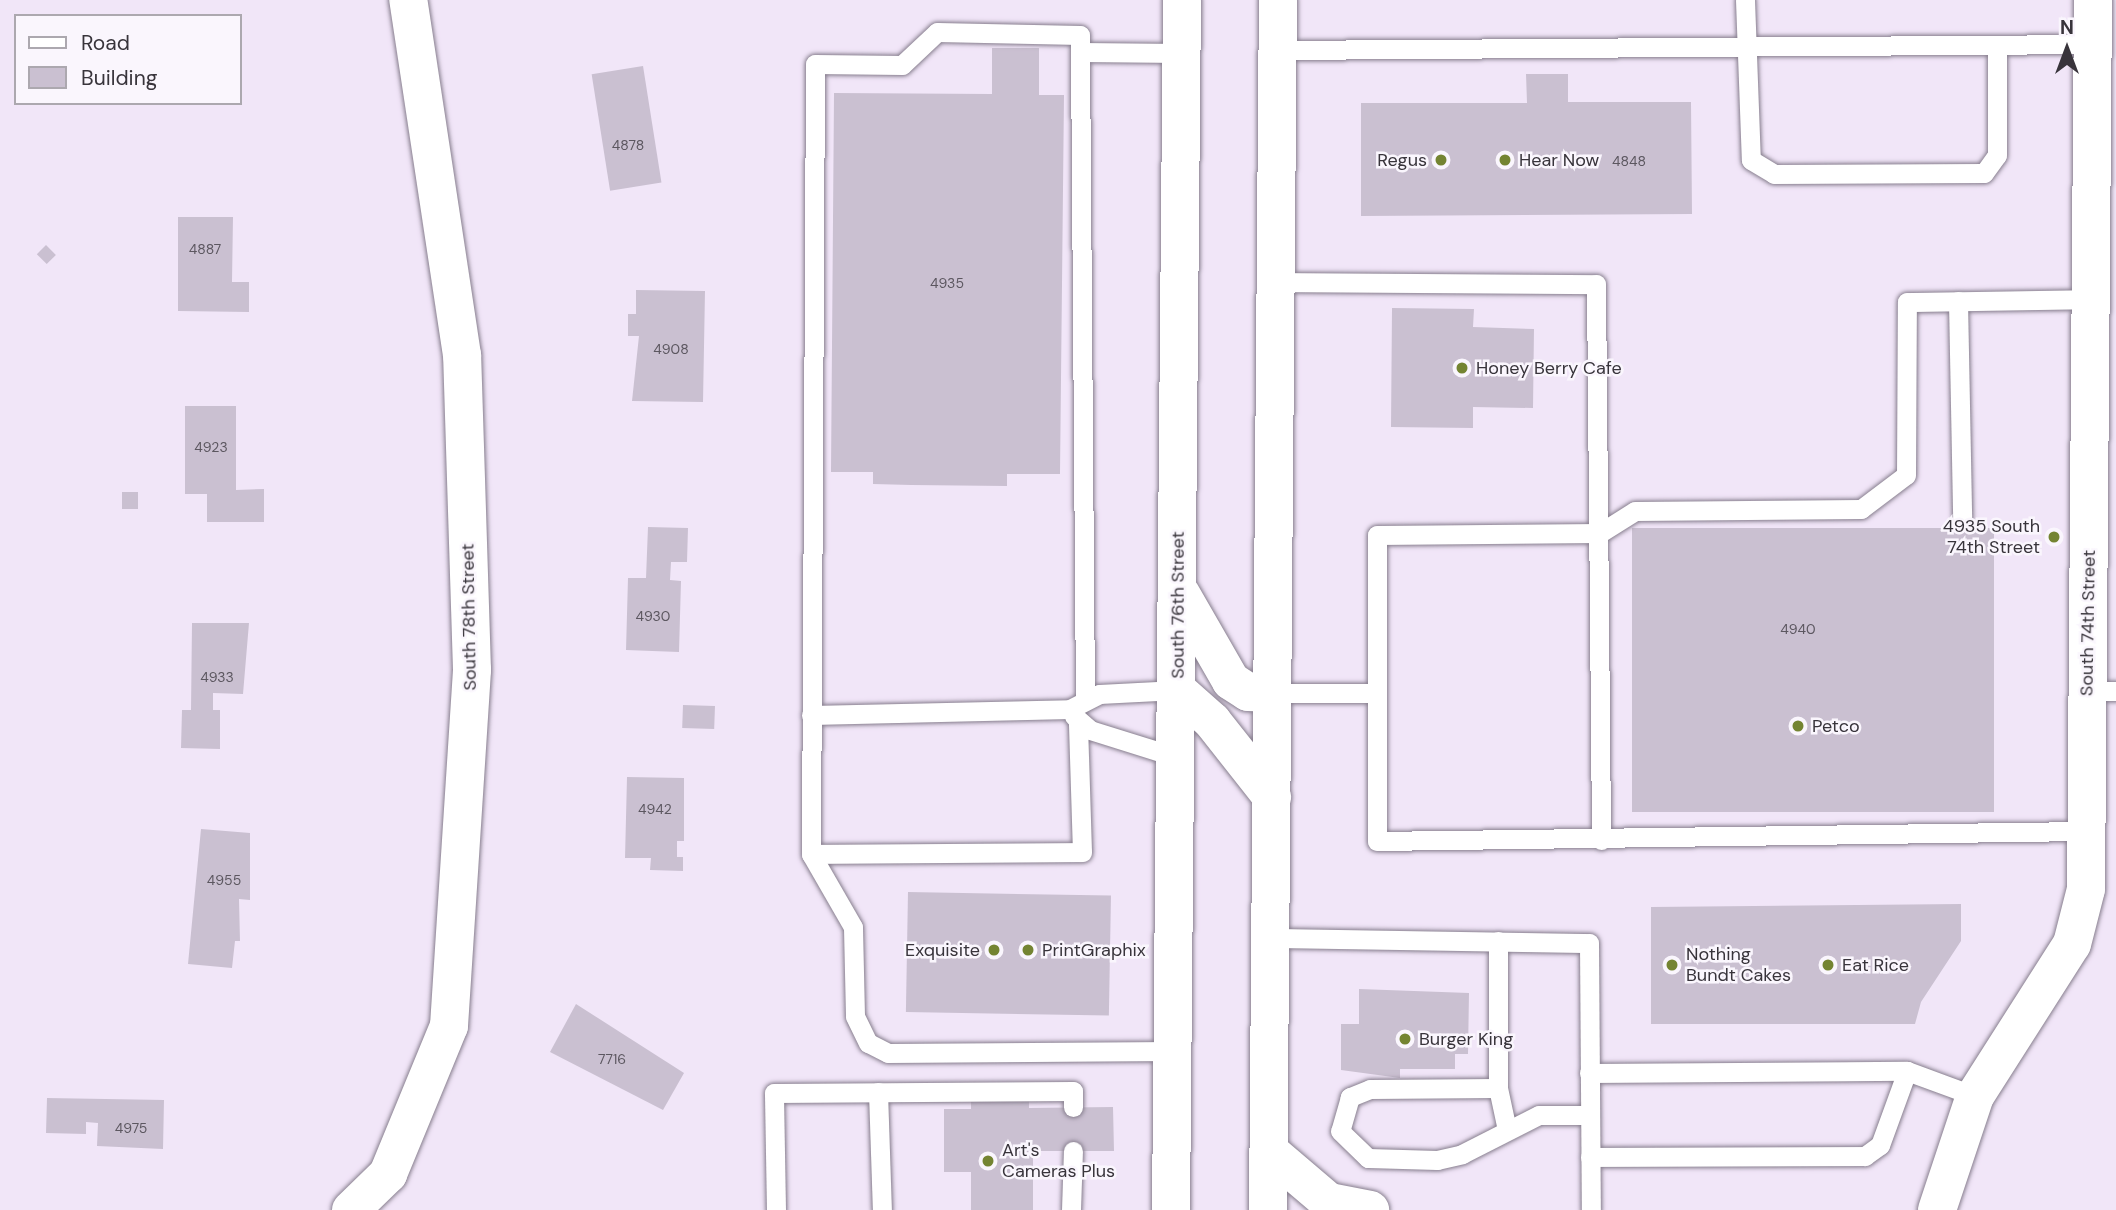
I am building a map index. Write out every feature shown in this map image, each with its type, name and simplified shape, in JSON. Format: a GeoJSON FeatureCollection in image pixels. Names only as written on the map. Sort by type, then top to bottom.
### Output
{"type":"FeatureCollection","features":[{"type":"Feature","properties":{"kind":"main road","name":"South 78th Street"},"geometry":{"type":"LineString","coordinates":[[351,1210],[388,1174],[449,1026],[472,670],[463,355],[408,0]]}},
{"type":"Feature","properties":{"kind":"main road","name":"South 76th Street"},"geometry":{"type":"LineString","coordinates":[[1171,1210],[1182,0]]}},
{"type":"Feature","properties":{"kind":"main road"},"geometry":{"type":"LineString","coordinates":[[1268,1210],[1278,0]]}},
{"type":"Feature","properties":{"kind":"main road","name":"South 74th Street"},"geometry":{"type":"LineString","coordinates":[[1937,1210],[1975,1096],[2072,944],[2086,889],[2087,831],[2102,691],[2091,299],[2104,238],[2098,23]]}},
{"type":"Feature","properties":{"kind":"main road"},"geometry":{"type":"LineString","coordinates":[[1178,588],[1231,681],[1248,692],[1271,693]]}},
{"type":"Feature","properties":{"kind":"main road"},"geometry":{"type":"LineString","coordinates":[[1177,690],[1212,721],[1272,797]]}},
{"type":"Feature","properties":{"kind":"main road"},"geometry":{"type":"LineString","coordinates":[[1269,1151],[1329,1202],[1370,1210]]}},
{"type":"Feature","properties":{"kind":"lane"},"geometry":{"type":"LineString","coordinates":[[1745,0],[1743,47],[1751,160],[1774,174],[1984,173],[1997,155],[1997,45]]}},
{"type":"Feature","properties":{"kind":"lane"},"geometry":{"type":"LineString","coordinates":[[1278,50],[1997,45],[2098,23]]}},
{"type":"Feature","properties":{"kind":"lane"},"geometry":{"type":"LineString","coordinates":[[811,854],[1082,852],[1078,710],[1080,35],[937,32],[902,65],[815,64],[811,854],[853,927],[855,1016],[868,1043],[888,1054],[1173,1051]]}},
{"type":"Feature","properties":{"kind":"lane"},"geometry":{"type":"LineString","coordinates":[[1080,52],[1181,53]]}},
{"type":"Feature","properties":{"kind":"lane"},"geometry":{"type":"LineString","coordinates":[[1276,282],[1596,284],[1601,840]]}},
{"type":"Feature","properties":{"kind":"lane"},"geometry":{"type":"LineString","coordinates":[[2087,831],[1601,840],[1377,841],[1377,535],[1600,533],[1635,512],[1861,509],[1906,475],[1907,302],[2091,299]]}},
{"type":"Feature","properties":{"kind":"lane"},"geometry":{"type":"LineString","coordinates":[[1958,301],[1962,518]]}},
{"type":"Feature","properties":{"kind":"lane"},"geometry":{"type":"LineString","coordinates":[[811,715],[1078,710],[1177,690]]}},
{"type":"Feature","properties":{"kind":"lane"},"geometry":{"type":"LineString","coordinates":[[1271,693],[1377,693]]}},
{"type":"Feature","properties":{"kind":"lane"},"geometry":{"type":"LineString","coordinates":[[1078,710],[1176,757]]}},
{"type":"Feature","properties":{"kind":"lane"},"geometry":{"type":"LineString","coordinates":[[1271,938],[1589,943],[1591,1210]]}},
{"type":"Feature","properties":{"kind":"lane"},"geometry":{"type":"LineString","coordinates":[[1498,942],[1498,1088],[1507,1130]]}},
{"type":"Feature","properties":{"kind":"lane"},"geometry":{"type":"LineString","coordinates":[[1590,1157],[1865,1156],[1880,1145],[1907,1071]]}},
{"type":"Feature","properties":{"kind":"lane"},"geometry":{"type":"LineString","coordinates":[[1589,1073],[1907,1071],[1975,1096]]}},
{"type":"Feature","properties":{"kind":"lane"},"geometry":{"type":"LineString","coordinates":[[1498,1088],[1370,1089],[1350,1097],[1340,1131],[1368,1158],[1437,1160],[1539,1115],[1590,1115]]}},
{"type":"Feature","properties":{"kind":"lane"},"geometry":{"type":"LineString","coordinates":[[776,1210],[774,1093],[1073,1091],[1073,1107]]}},
{"type":"Feature","properties":{"kind":"lane"},"geometry":{"type":"LineString","coordinates":[[878,1092],[882,1210]]}},
{"type":"Feature","properties":{"kind":"lane"},"geometry":{"type":"LineString","coordinates":[[1071,1210],[1073,1151]]}},
{"type":"Feature","properties":{"kind":"building"},"geometry":{"type":"Polygon","coordinates":[[[992,48],[1039,48],[1039,95],[1064,95],[1060,474],[1007,474],[1007,486],[873,484],[873,472],[831,472],[834,93],[992,94],[992,48]]]}},
{"type":"Feature","properties":{"kind":"building"},"geometry":{"type":"Polygon","coordinates":[[[643,66],[661,183],[610,191],[592,74],[643,66]]]}},
{"type":"Feature","properties":{"kind":"building"},"geometry":{"type":"Polygon","coordinates":[[[1526,74],[1568,74],[1568,102],[1691,102],[1692,214],[1361,216],[1361,103],[1527,103],[1526,74]]]}},
{"type":"Feature","properties":{"kind":"building"},"geometry":{"type":"Polygon","coordinates":[[[178,217],[233,217],[232,282],[249,282],[249,312],[178,311],[178,217]]]}},
{"type":"Feature","properties":{"kind":"building"},"geometry":{"type":"Polygon","coordinates":[[[46,245],[56,255],[47,264],[37,254],[46,245]]]}},
{"type":"Feature","properties":{"kind":"building"},"geometry":{"type":"Polygon","coordinates":[[[636,290],[705,291],[703,402],[632,401],[639,336],[628,336],[628,314],[636,314],[636,290]]]}},
{"type":"Feature","properties":{"kind":"building","name":"Honey Berry Cafe"},"geometry":{"type":"Polygon","coordinates":[[[1392,308],[1474,309],[1473,327],[1534,329],[1533,408],[1473,407],[1473,428],[1391,427],[1392,308]]]}},
{"type":"Feature","properties":{"kind":"building"},"geometry":{"type":"Polygon","coordinates":[[[185,406],[236,406],[236,490],[264,489],[264,522],[207,522],[207,494],[185,494],[185,406]]]}},
{"type":"Feature","properties":{"kind":"building"},"geometry":{"type":"Polygon","coordinates":[[[122,492],[138,492],[138,509],[122,509],[122,492]]]}},
{"type":"Feature","properties":{"kind":"building"},"geometry":{"type":"Polygon","coordinates":[[[648,527],[688,528],[687,562],[671,562],[670,580],[681,581],[679,652],[626,650],[628,578],[646,578],[648,527]]]}},
{"type":"Feature","properties":{"kind":"building"},"geometry":{"type":"Polygon","coordinates":[[[1632,528],[1994,528],[1994,812],[1632,812],[1632,528]]]}},
{"type":"Feature","properties":{"kind":"building"},"geometry":{"type":"Polygon","coordinates":[[[192,623],[249,623],[243,694],[213,693],[213,710],[220,710],[220,749],[181,748],[182,710],[191,710],[192,623]]]}},
{"type":"Feature","properties":{"kind":"building"},"geometry":{"type":"Polygon","coordinates":[[[683,705],[715,706],[714,729],[682,728],[683,705]]]}},
{"type":"Feature","properties":{"kind":"building"},"geometry":{"type":"Polygon","coordinates":[[[627,777],[684,778],[684,841],[677,841],[677,857],[683,857],[683,871],[650,870],[651,858],[625,858],[627,777]]]}},
{"type":"Feature","properties":{"kind":"building"},"geometry":{"type":"Polygon","coordinates":[[[201,829],[250,833],[250,900],[239,899],[240,941],[235,941],[232,968],[188,964],[201,829]]]}},
{"type":"Feature","properties":{"kind":"building"},"geometry":{"type":"Polygon","coordinates":[[[908,892],[1111,896],[1109,1016],[906,1012],[908,892]]]}},
{"type":"Feature","properties":{"kind":"building"},"geometry":{"type":"Polygon","coordinates":[[[1961,904],[1961,941],[1921,1002],[1915,1024],[1651,1024],[1651,907],[1961,904]]]}},
{"type":"Feature","properties":{"kind":"building","name":"Burger King"},"geometry":{"type":"Polygon","coordinates":[[[1359,989],[1469,993],[1468,1054],[1455,1054],[1455,1069],[1400,1069],[1400,1078],[1341,1070],[1341,1024],[1359,1024],[1359,989]]]}},
{"type":"Feature","properties":{"kind":"building"},"geometry":{"type":"Polygon","coordinates":[[[576,1004],[684,1073],[663,1110],[550,1052],[576,1004]]]}},
{"type":"Feature","properties":{"kind":"building"},"geometry":{"type":"Polygon","coordinates":[[[47,1098],[164,1100],[163,1149],[97,1146],[98,1123],[86,1122],[86,1134],[46,1133],[47,1098]]]}},
{"type":"Feature","properties":{"kind":"building","name":"Art's Cameras Plus"},"geometry":{"type":"Polygon","coordinates":[[[971,1100],[1029,1100],[1029,1108],[1113,1107],[1114,1151],[1033,1151],[1033,1210],[971,1210],[971,1172],[944,1172],[944,1109],[971,1109],[971,1100]]]}},
{"type":"Feature","properties":{"kind":"place","name":"Regus"},"geometry":{"type":"Point","coordinates":[1441,160]}},
{"type":"Feature","properties":{"kind":"place","name":"Hear Now"},"geometry":{"type":"Point","coordinates":[1505,160]}},
{"type":"Feature","properties":{"kind":"place","name":"Honey Berry Cafe"},"geometry":{"type":"Point","coordinates":[1462,368]}},
{"type":"Feature","properties":{"kind":"place","name":"4935 South 74th Street"},"geometry":{"type":"Point","coordinates":[2054,537]}},
{"type":"Feature","properties":{"kind":"place","name":"Petco"},"geometry":{"type":"Point","coordinates":[1798,726]}},
{"type":"Feature","properties":{"kind":"place","name":"Exquisite"},"geometry":{"type":"Point","coordinates":[994,950]}},
{"type":"Feature","properties":{"kind":"place","name":"PrintGraphix"},"geometry":{"type":"Point","coordinates":[1028,950]}},
{"type":"Feature","properties":{"kind":"place","name":"Nothing Bundt Cakes"},"geometry":{"type":"Point","coordinates":[1672,965]}},
{"type":"Feature","properties":{"kind":"place","name":"Eat Rice"},"geometry":{"type":"Point","coordinates":[1828,965]}},
{"type":"Feature","properties":{"kind":"place","name":"Burger King"},"geometry":{"type":"Point","coordinates":[1405,1039]}},
{"type":"Feature","properties":{"kind":"place","name":"Art's Cameras Plus"},"geometry":{"type":"Point","coordinates":[988,1161]}}]}
